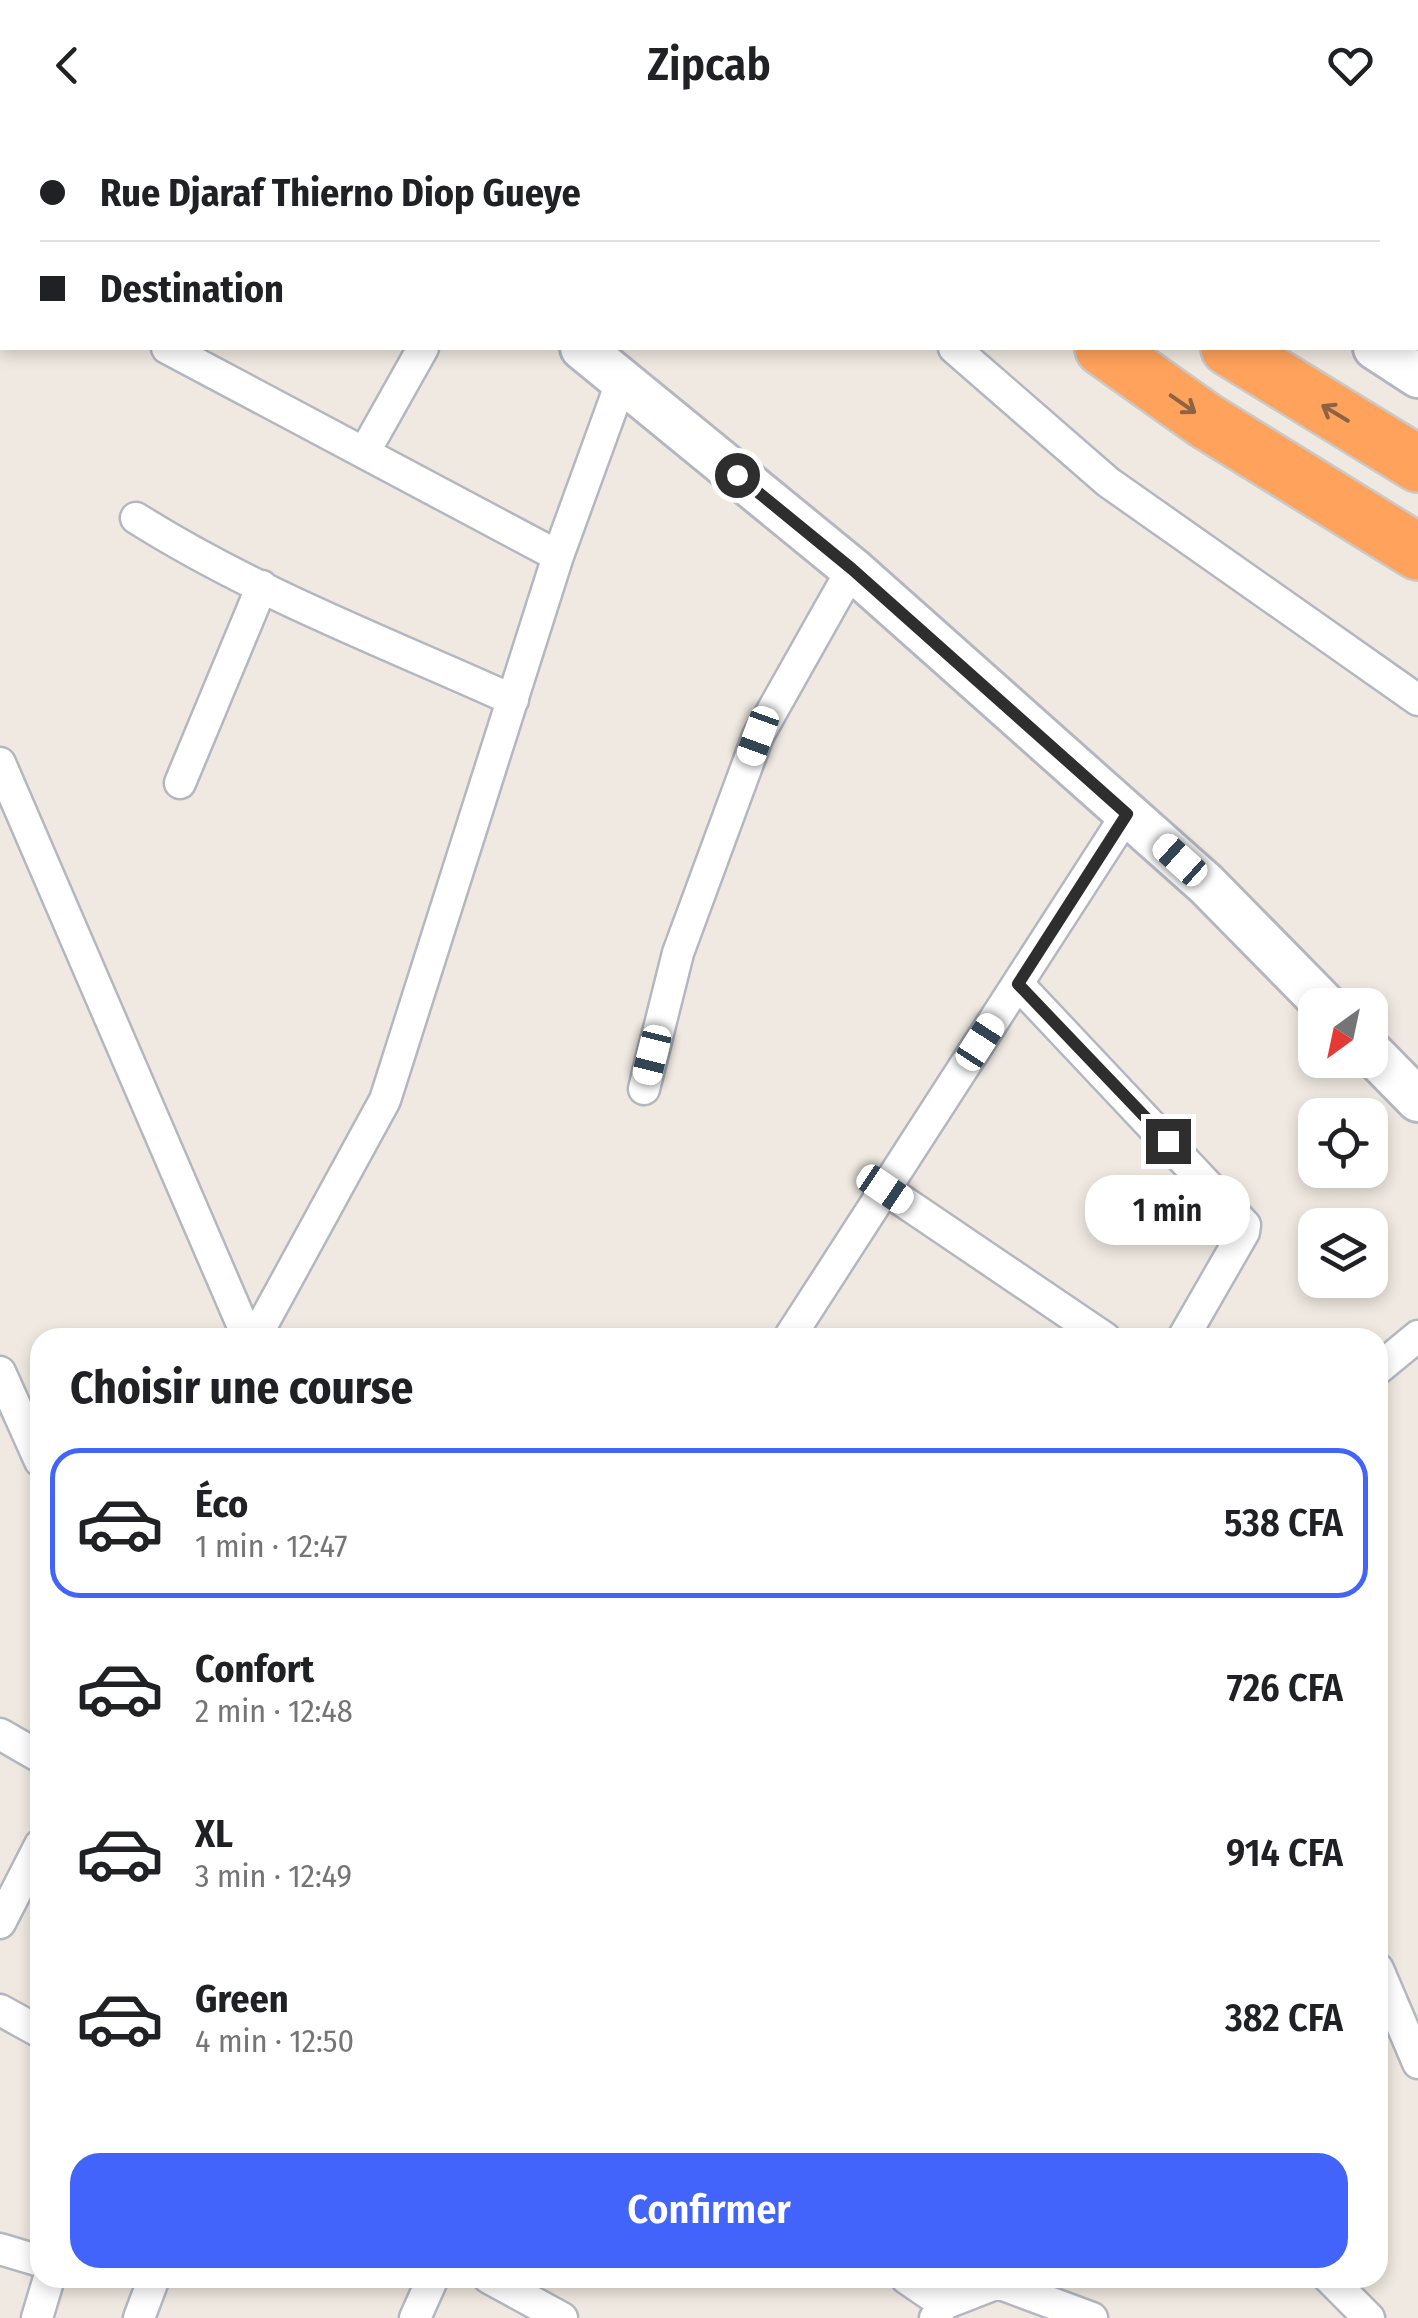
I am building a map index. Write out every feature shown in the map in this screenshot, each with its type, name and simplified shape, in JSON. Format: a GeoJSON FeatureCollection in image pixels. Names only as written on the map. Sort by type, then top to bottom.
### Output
{"type":"FeatureCollection","features":[{"type":"Feature","properties":{"kind":"highway"},"geometry":{"type":"LineString","coordinates":[[1106,350],[1206,421],[1418,552]]}},
{"type":"Feature","properties":{"kind":"highway"},"geometry":{"type":"LineString","coordinates":[[1232,350],[1418,464]]}},
{"type":"Feature","properties":{"kind":"highway"},"geometry":{"type":"LineString","coordinates":[[1354,514],[1418,594]]}},
{"type":"Feature","properties":{"kind":"street"},"geometry":{"type":"LineString","coordinates":[[171,350],[558,556]]}},
{"type":"Feature","properties":{"kind":"street"},"geometry":{"type":"LineString","coordinates":[[364,453],[422,350]]}},
{"type":"Feature","properties":{"kind":"street"},"geometry":{"type":"LineString","coordinates":[[584,350],[852,569],[1206,884],[1308,988]]}},
{"type":"Feature","properties":{"kind":"street"},"geometry":{"type":"LineString","coordinates":[[956,350],[1108,482],[1418,700]]}},
{"type":"Feature","properties":{"kind":"street"},"geometry":{"type":"LineString","coordinates":[[1382,350],[1418,376]]}},
{"type":"Feature","properties":{"kind":"street"},"geometry":{"type":"LineString","coordinates":[[257,1328],[384,1100],[558,556],[622,380]]}},
{"type":"Feature","properties":{"kind":"street"},"geometry":{"type":"LineString","coordinates":[[136,518],[177,544],[262,586],[513,700]]}},
{"type":"Feature","properties":{"kind":"street"},"geometry":{"type":"LineString","coordinates":[[644,1089],[678,953],[758,736],[852,569]]}},
{"type":"Feature","properties":{"kind":"street"},"geometry":{"type":"LineString","coordinates":[[180,782],[262,586]]}},
{"type":"Feature","properties":{"kind":"street"},"geometry":{"type":"LineString","coordinates":[[0,763],[247,1328]]}},
{"type":"Feature","properties":{"kind":"street"},"geometry":{"type":"LineString","coordinates":[[795,1328],[1127,814]]}},
{"type":"Feature","properties":{"kind":"street"},"geometry":{"type":"LineString","coordinates":[[1018,984],[1245,1225],[1190,1328]]}},
{"type":"Feature","properties":{"kind":"street"},"geometry":{"type":"LineString","coordinates":[[1388,1069],[1418,1100]]}},
{"type":"Feature","properties":{"kind":"street"},"geometry":{"type":"LineString","coordinates":[[885,1189],[1090,1328]]}},
{"type":"Feature","properties":{"kind":"street"},"geometry":{"type":"LineString","coordinates":[[1388,1361],[1418,1336]]}},
{"type":"Feature","properties":{"kind":"street"},"geometry":{"type":"LineString","coordinates":[[0,1372],[30,1439]]}},
{"type":"Feature","properties":{"kind":"street"},"geometry":{"type":"LineString","coordinates":[[0,1734],[30,1751]]}},
{"type":"Feature","properties":{"kind":"street"},"geometry":{"type":"LineString","coordinates":[[0,1923],[11,1873],[30,1855]]}},
{"type":"Feature","properties":{"kind":"street"},"geometry":{"type":"LineString","coordinates":[[1388,1992],[1418,2063]]}},
{"type":"Feature","properties":{"kind":"street"},"geometry":{"type":"LineString","coordinates":[[0,2010],[30,2026]]}},
{"type":"Feature","properties":{"kind":"street"},"geometry":{"type":"LineString","coordinates":[[0,2248],[30,2258]]}},
{"type":"Feature","properties":{"kind":"street"},"geometry":{"type":"LineString","coordinates":[[37,2318],[46,2288]]}},
{"type":"Feature","properties":{"kind":"street"},"geometry":{"type":"LineString","coordinates":[[140,2318],[150,2288]]}},
{"type":"Feature","properties":{"kind":"street"},"geometry":{"type":"LineString","coordinates":[[415,2318],[428,2288]]}},
{"type":"Feature","properties":{"kind":"street"},"geometry":{"type":"LineString","coordinates":[[508,2288],[562,2318]]}},
{"type":"Feature","properties":{"kind":"street"},"geometry":{"type":"LineString","coordinates":[[916,2288],[940,2311],[988,2288]]}},
{"type":"Feature","properties":{"kind":"street"},"geometry":{"type":"LineString","coordinates":[[1011,2288],[1092,2318]]}},
{"type":"Feature","properties":{"kind":"street"},"geometry":{"type":"LineString","coordinates":[[1339,2288],[1369,2318]]}},
{"type":"Feature","properties":{"kind":"route"},"geometry":{"type":"LineString","coordinates":[[737,475],[852,569],[1127,814],[1018,984],[1168,1141]]}}]}
